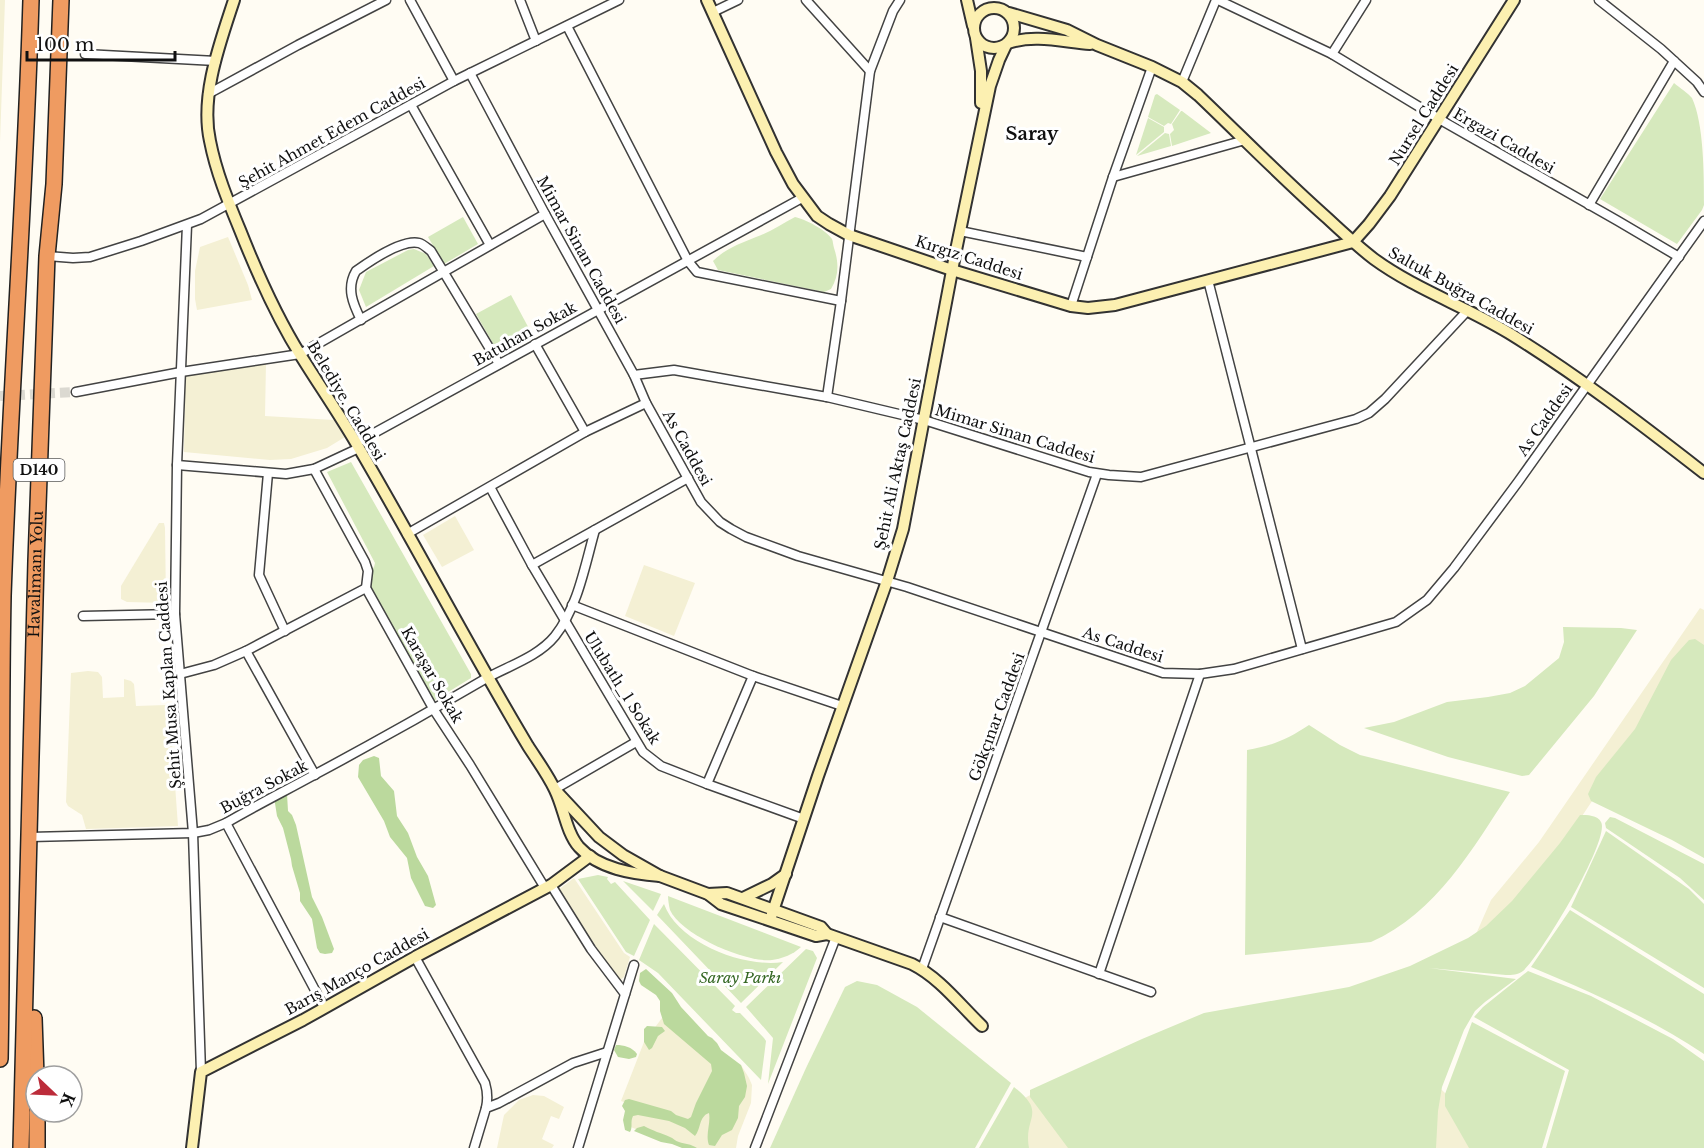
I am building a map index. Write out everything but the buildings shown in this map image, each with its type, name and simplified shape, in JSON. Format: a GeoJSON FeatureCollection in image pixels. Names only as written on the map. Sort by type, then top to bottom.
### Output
{"type":"FeatureCollection","features":[{"type":"Feature","properties":{"kind":"highway","name":"Havalimanı Yolu"},"geometry":{"type":"LineString","coordinates":[[0,1059],[1,624],[31,0]]}},
{"type":"Feature","properties":{"kind":"highway","name":"Havalimanı Yolu"},"geometry":{"type":"LineString","coordinates":[[21,1148],[36,561],[47,256],[54,184],[61,0]]}},
{"type":"Feature","properties":{"kind":"highway"},"geometry":{"type":"LineString","coordinates":[[27,941],[35,1064]]}},
{"type":"Feature","properties":{"kind":"highway"},"geometry":{"type":"LineString","coordinates":[[37,1124],[37,1148]]}},
{"type":"Feature","properties":{"kind":"street","name":"Belediye. Caddesi"},"geometry":{"type":"LineString","coordinates":[[234,0],[216,61],[206,113],[209,141],[230,205],[258,274],[276,313],[357,446],[487,678],[555,789]]}},
{"type":"Feature","properties":{"kind":"street"},"geometry":{"type":"LineString","coordinates":[[208,94],[386,0]]}},
{"type":"Feature","properties":{"kind":"street"},"geometry":{"type":"LineString","coordinates":[[410,0],[454,81]]}},
{"type":"Feature","properties":{"kind":"street"},"geometry":{"type":"LineString","coordinates":[[520,0],[536,41]]}},
{"type":"Feature","properties":{"kind":"street","name":"Şehit Ahmet Edem Caddesi"},"geometry":{"type":"LineString","coordinates":[[47,256],[90,257],[187,225],[230,205],[454,81],[619,0]]}},
{"type":"Feature","properties":{"kind":"street","name":"Kırgız Caddesi"},"geometry":{"type":"LineString","coordinates":[[707,0],[776,152],[793,184],[817,216],[849,235],[952,270],[1071,306],[1088,308],[1115,305],[1353,242]]}},
{"type":"Feature","properties":{"kind":"street"},"geometry":{"type":"LineString","coordinates":[[713,12],[738,0]]}},
{"type":"Feature","properties":{"kind":"street"},"geometry":{"type":"LineString","coordinates":[[806,0],[870,71]]}},
{"type":"Feature","properties":{"kind":"street"},"geometry":{"type":"LineString","coordinates":[[827,397],[842,301],[870,71],[893,11],[900,0]]}},
{"type":"Feature","properties":{"kind":"street","name":"Şehit Ali Aktaş Caddesi"},"geometry":{"type":"LineString","coordinates":[[967,0],[978,52],[982,91],[978,142]]}},
{"type":"Feature","properties":{"kind":"street"},"geometry":{"type":"LineString","coordinates":[[993,0],[1006,11]]}},
{"type":"Feature","properties":{"kind":"street"},"geometry":{"type":"LineString","coordinates":[[1182,82],[1217,0]]}},
{"type":"Feature","properties":{"kind":"street","name":"Ergazi Caddesi"},"geometry":{"type":"LineString","coordinates":[[1217,0],[1332,54],[1439,119],[1679,257]]}},
{"type":"Feature","properties":{"kind":"street"},"geometry":{"type":"LineString","coordinates":[[1332,54],[1366,0]]}},
{"type":"Feature","properties":{"kind":"street","name":"Nursel Caddesi"},"geometry":{"type":"LineString","coordinates":[[1353,242],[1369,225],[1390,196],[1514,0]]}},
{"type":"Feature","properties":{"kind":"street"},"geometry":{"type":"LineString","coordinates":[[1599,0],[1674,61],[1697,82],[1704,92]]}},
{"type":"Feature","properties":{"kind":"street"},"geometry":{"type":"LineString","coordinates":[[1006,11],[991,7],[984,10],[976,18],[974,31],[981,43],[990,48],[1007,44]]}},
{"type":"Feature","properties":{"kind":"street","name":"Şehit Ali Aktaş Caddesi"},"geometry":{"type":"LineString","coordinates":[[770,920],[887,581],[904,521],[990,86],[999,60],[1015,32],[1013,18],[1006,11]]}},
{"type":"Feature","properties":{"kind":"street","name":"Saltuk Buğra Caddesi"},"geometry":{"type":"LineString","coordinates":[[1006,11],[1067,30],[1182,82],[1296,191],[1376,260],[1397,274],[1509,333],[1621,408],[1704,473]]}},
{"type":"Feature","properties":{"kind":"street"},"geometry":{"type":"LineString","coordinates":[[567,26],[688,261],[697,272],[842,301]]}},
{"type":"Feature","properties":{"kind":"street","name":"Saltuk Buğra Caddesi"},"geometry":{"type":"LineString","coordinates":[[1007,44],[1017,40],[1031,39],[1097,45]]}},
{"type":"Feature","properties":{"kind":"street"},"geometry":{"type":"LineString","coordinates":[[85,54],[216,61]]}},
{"type":"Feature","properties":{"kind":"street"},"geometry":{"type":"LineString","coordinates":[[1589,205],[1674,61]]}},
{"type":"Feature","properties":{"kind":"street"},"geometry":{"type":"LineString","coordinates":[[1071,306],[1152,67]]}},
{"type":"Feature","properties":{"kind":"street","name":"Mimar Sinan Caddesi"},"geometry":{"type":"LineString","coordinates":[[470,73],[634,375],[674,370],[827,397],[924,420],[1097,474],[1141,477],[1356,419],[1369,413],[1385,399],[1468,310]]}},
{"type":"Feature","properties":{"kind":"street"},"geometry":{"type":"LineString","coordinates":[[411,105],[490,245]]}},
{"type":"Feature","properties":{"kind":"street"},"geometry":{"type":"LineString","coordinates":[[1113,177],[1245,140]]}},
{"type":"Feature","properties":{"kind":"street","name":"Batuhan Sokak"},"geometry":{"type":"LineString","coordinates":[[177,465],[286,474],[314,468],[802,198]]}},
{"type":"Feature","properties":{"kind":"street"},"geometry":{"type":"LineString","coordinates":[[76,392],[181,372],[300,354],[545,214]]}},
{"type":"Feature","properties":{"kind":"street","name":"As Caddesi"},"geometry":{"type":"LineString","coordinates":[[634,375],[646,403],[701,502],[720,522],[746,537],[798,556],[887,581],[1163,674],[1200,674],[1234,669],[1396,622],[1427,600],[1454,568],[1704,221]]}},
{"type":"Feature","properties":{"kind":"street","name":"Şehit Musa Kaplan Caddesi"},"geometry":{"type":"LineString","coordinates":[[187,225],[177,465],[175,614],[193,833],[201,1072]]}},
{"type":"Feature","properties":{"kind":"street"},"geometry":{"type":"LineString","coordinates":[[960,231],[1087,257]]}},
{"type":"Feature","properties":{"kind":"street"},"geometry":{"type":"LineString","coordinates":[[361,320],[354,307],[351,285],[356,271],[400,246],[418,243],[431,251],[499,364]]}},
{"type":"Feature","properties":{"kind":"street"},"geometry":{"type":"LineString","coordinates":[[1208,280],[1302,649]]}},
{"type":"Feature","properties":{"kind":"street"},"geometry":{"type":"LineString","coordinates":[[535,344],[585,432]]}},
{"type":"Feature","properties":{"kind":"street"},"geometry":{"type":"LineString","coordinates":[[407,534],[585,432],[646,403]]}},
{"type":"Feature","properties":{"kind":"street","name":"Karaşar Sokak"},"geometry":{"type":"LineString","coordinates":[[314,468],[365,562],[368,571],[366,588],[434,710],[548,887],[625,994]]}},
{"type":"Feature","properties":{"kind":"street"},"geometry":{"type":"LineString","coordinates":[[268,473],[259,575],[285,631]]}},
{"type":"Feature","properties":{"kind":"street","name":"Gökçınar Caddesi"},"geometry":{"type":"LineString","coordinates":[[922,969],[1097,474]]}},
{"type":"Feature","properties":{"kind":"street"},"geometry":{"type":"LineString","coordinates":[[532,565],[688,478]]}},
{"type":"Feature","properties":{"kind":"street","name":"Ulubatlı_1 Sokak"},"geometry":{"type":"LineString","coordinates":[[490,487],[532,565],[643,752],[661,766],[804,819]]}},
{"type":"Feature","properties":{"kind":"street","name":"Buğra Sokak"},"geometry":{"type":"LineString","coordinates":[[30,837],[193,833],[226,824],[434,710],[544,646],[554,638],[566,621],[573,605],[595,530]]}},
{"type":"Feature","properties":{"kind":"street"},"geometry":{"type":"LineString","coordinates":[[180,674],[208,667],[246,651],[366,588]]}},
{"type":"Feature","properties":{"kind":"street"},"geometry":{"type":"LineString","coordinates":[[573,605],[753,676],[842,706]]}},
{"type":"Feature","properties":{"kind":"street"},"geometry":{"type":"LineString","coordinates":[[83,616],[175,614]]}},
{"type":"Feature","properties":{"kind":"street"},"geometry":{"type":"LineString","coordinates":[[246,651],[315,775]]}},
{"type":"Feature","properties":{"kind":"street"},"geometry":{"type":"LineString","coordinates":[[1099,974],[1200,674]]}},
{"type":"Feature","properties":{"kind":"street"},"geometry":{"type":"LineString","coordinates":[[707,784],[753,676]]}},
{"type":"Feature","properties":{"kind":"street"},"geometry":{"type":"LineString","coordinates":[[555,789],[636,742]]}},
{"type":"Feature","properties":{"kind":"street"},"geometry":{"type":"LineString","coordinates":[[555,789],[570,831],[579,847],[590,856],[623,871],[660,876]]}},
{"type":"Feature","properties":{"kind":"street"},"geometry":{"type":"LineString","coordinates":[[555,789],[599,837],[623,855],[660,876],[708,894],[721,904],[816,936],[831,935]]}},
{"type":"Feature","properties":{"kind":"street"},"geometry":{"type":"LineString","coordinates":[[226,824],[324,1007]]}},
{"type":"Feature","properties":{"kind":"street","name":"Barış Manço Caddesi"},"geometry":{"type":"LineString","coordinates":[[201,1072],[303,1020],[415,957],[548,887],[590,856]]}},
{"type":"Feature","properties":{"kind":"street"},"geometry":{"type":"LineString","coordinates":[[743,898],[772,884],[786,874]]}},
{"type":"Feature","properties":{"kind":"street"},"geometry":{"type":"LineString","coordinates":[[708,894],[727,893],[743,898],[821,927],[831,935],[922,969],[982,1026]]}},
{"type":"Feature","properties":{"kind":"street"},"geometry":{"type":"LineString","coordinates":[[940,917],[1151,992]]}},
{"type":"Feature","properties":{"kind":"street"},"geometry":{"type":"LineString","coordinates":[[759,1147],[831,935]]}},
{"type":"Feature","properties":{"kind":"street"},"geometry":{"type":"LineString","coordinates":[[415,957],[485,1083],[488,1098],[474,1148]]}},
{"type":"Feature","properties":{"kind":"street"},"geometry":{"type":"LineString","coordinates":[[578,1148],[634,965]]}},
{"type":"Feature","properties":{"kind":"street"},"geometry":{"type":"LineString","coordinates":[[486,1108],[500,1103],[573,1063],[607,1052]]}},
{"type":"Feature","properties":{"kind":"street"},"geometry":{"type":"LineString","coordinates":[[192,1148],[201,1072]]}},
{"type":"Feature","properties":{"kind":"shaded area"},"geometry":{"type":"Polygon","coordinates":[[[0,0],[5,0],[0,142],[0,0]]]}},
{"type":"Feature","properties":{"kind":"shaded area"},"geometry":{"type":"Polygon","coordinates":[[[228,237],[252,300],[197,310],[195,271],[200,247],[228,237]]]}},
{"type":"Feature","properties":{"kind":"shaded area"},"geometry":{"type":"Polygon","coordinates":[[[266,363],[265,416],[334,420],[345,437],[327,448],[291,459],[270,460],[184,452],[185,376],[200,370],[266,363]]]}},
{"type":"Feature","properties":{"kind":"shaded area"},"geometry":{"type":"Polygon","coordinates":[[[455,516],[474,550],[442,567],[423,535],[455,516]]]}},
{"type":"Feature","properties":{"kind":"shaded area"},"geometry":{"type":"Polygon","coordinates":[[[159,523],[164,523],[165,528],[166,603],[127,602],[121,599],[121,586],[159,523]]]}},
{"type":"Feature","properties":{"kind":"shaded area"},"geometry":{"type":"Polygon","coordinates":[[[644,565],[695,583],[674,636],[625,616],[644,565]]]}},
{"type":"Feature","properties":{"kind":"shaded area"},"geometry":{"type":"Polygon","coordinates":[[[1700,608],[1704,610],[1704,659],[1693,650],[1558,852],[1469,950],[1491,900],[1539,842],[1700,608]]]}},
{"type":"Feature","properties":{"kind":"shaded area"},"geometry":{"type":"Polygon","coordinates":[[[98,672],[102,677],[103,698],[124,697],[124,679],[134,684],[136,706],[166,705],[171,729],[178,826],[86,829],[82,815],[68,806],[66,802],[71,673],[98,672]]]}},
{"type":"Feature","properties":{"kind":"shaded area"},"geometry":{"type":"Polygon","coordinates":[[[574,878],[624,953],[630,957],[624,977],[620,980],[558,890],[574,878]]]}},
{"type":"Feature","properties":{"kind":"shaded area"},"geometry":{"type":"Polygon","coordinates":[[[662,1018],[719,1065],[691,1122],[741,1065],[749,1078],[752,1085],[751,1103],[738,1136],[736,1148],[684,1148],[628,1126],[628,1111],[645,1110],[621,1101],[644,1042],[662,1018]]]}},
{"type":"Feature","properties":{"kind":"shaded area"},"geometry":{"type":"Polygon","coordinates":[[[1433,1082],[1456,1103],[1483,1148],[1420,1148],[1433,1082]]]}},
{"type":"Feature","properties":{"kind":"shaded area"},"geometry":{"type":"Polygon","coordinates":[[[1041,1089],[1089,1148],[1018,1148],[1023,1099],[1041,1089]]]}},
{"type":"Feature","properties":{"kind":"shaded area"},"geometry":{"type":"Polygon","coordinates":[[[533,1095],[544,1096],[564,1107],[559,1119],[551,1116],[542,1139],[554,1145],[552,1148],[497,1148],[504,1115],[519,1100],[533,1095]]]}},
{"type":"Feature","properties":{"kind":"green space"},"geometry":{"type":"Polygon","coordinates":[[[1674,83],[1692,98],[1696,109],[1701,135],[1704,179],[1702,210],[1677,244],[1600,199],[1674,83]]]}},
{"type":"Feature","properties":{"kind":"green space"},"geometry":{"type":"Polygon","coordinates":[[[1157,94],[1180,110],[1171,124],[1164,126],[1148,117],[1157,94]]]}},
{"type":"Feature","properties":{"kind":"green space"},"geometry":{"type":"Polygon","coordinates":[[[1181,111],[1211,133],[1172,146],[1170,134],[1174,130],[1172,124],[1181,111]]]}},
{"type":"Feature","properties":{"kind":"green space"},"geometry":{"type":"Polygon","coordinates":[[[1148,118],[1164,127],[1164,132],[1136,155],[1148,118]]]}},
{"type":"Feature","properties":{"kind":"green space"},"geometry":{"type":"Polygon","coordinates":[[[1165,133],[1169,134],[1171,146],[1137,156],[1165,133]]]}},
{"type":"Feature","properties":{"kind":"green space"},"geometry":{"type":"Polygon","coordinates":[[[463,217],[478,244],[444,264],[428,237],[463,217]]]}},
{"type":"Feature","properties":{"kind":"green space"},"geometry":{"type":"Polygon","coordinates":[[[795,217],[815,225],[832,239],[837,269],[836,279],[831,289],[824,292],[718,270],[713,261],[723,253],[795,217]]]}},
{"type":"Feature","properties":{"kind":"green space"},"geometry":{"type":"Polygon","coordinates":[[[414,249],[426,254],[434,266],[366,307],[359,290],[366,272],[414,249]]]}},
{"type":"Feature","properties":{"kind":"green space"},"geometry":{"type":"Polygon","coordinates":[[[511,295],[533,336],[499,354],[476,314],[511,295]]]}},
{"type":"Feature","properties":{"kind":"green space"},"geometry":{"type":"Polygon","coordinates":[[[351,462],[471,674],[471,678],[427,705],[365,579],[375,563],[327,472],[351,462]]]}},
{"type":"Feature","properties":{"kind":"green space"},"geometry":{"type":"Polygon","coordinates":[[[1563,627],[1637,630],[1594,696],[1529,775],[1522,776],[1448,757],[1364,728],[1394,722],[1447,702],[1510,693],[1525,686],[1559,658],[1564,642],[1563,627]]]}},
{"type":"Feature","properties":{"kind":"green space"},"geometry":{"type":"Polygon","coordinates":[[[1695,639],[1704,645],[1704,858],[1591,801],[1588,794],[1596,777],[1635,729],[1671,660],[1689,640],[1695,639]]]}},
{"type":"Feature","properties":{"kind":"green space"},"geometry":{"type":"Polygon","coordinates":[[[1309,725],[1360,755],[1510,792],[1451,878],[1434,897],[1394,930],[1371,942],[1245,955],[1247,750],[1280,741],[1309,725]]]}},
{"type":"Feature","properties":{"kind":"green space"},"geometry":{"type":"Polygon","coordinates":[[[374,756],[379,758],[381,776],[394,791],[397,816],[408,833],[417,857],[428,876],[436,905],[433,908],[425,906],[411,878],[407,858],[390,837],[384,821],[358,777],[359,765],[363,760],[374,756]]]}},
{"type":"Feature","properties":{"kind":"green space"},"geometry":{"type":"Polygon","coordinates":[[[287,794],[288,811],[296,825],[312,897],[334,949],[332,953],[320,953],[312,919],[300,901],[300,893],[283,828],[277,816],[274,797],[287,794]]]}},
{"type":"Feature","properties":{"kind":"green space"},"geometry":{"type":"Polygon","coordinates":[[[1580,815],[1595,817],[1601,822],[1601,833],[1595,850],[1558,922],[1523,971],[1506,975],[1429,968],[1516,979],[1475,1011],[1464,1030],[1442,1087],[1436,1148],[1068,1148],[1030,1097],[1030,1090],[1204,1013],[1349,987],[1410,966],[1468,938],[1486,926],[1512,901],[1580,815]]]}},
{"type":"Feature","properties":{"kind":"green space"},"geometry":{"type":"Polygon","coordinates":[[[1610,817],[1704,864],[1704,900],[1680,878],[1606,828],[1605,823],[1610,817]]]}},
{"type":"Feature","properties":{"kind":"green space"},"geometry":{"type":"Polygon","coordinates":[[[1606,831],[1689,889],[1704,904],[1704,988],[1571,907],[1606,831]]]}},
{"type":"Feature","properties":{"kind":"green space"},"geometry":{"type":"Polygon","coordinates":[[[598,875],[608,877],[611,884],[615,882],[650,920],[634,956],[626,952],[578,879],[598,875]]]}},
{"type":"Feature","properties":{"kind":"green space"},"geometry":{"type":"Polygon","coordinates":[[[623,881],[661,894],[653,911],[623,881]]]}},
{"type":"Feature","properties":{"kind":"green space"},"geometry":{"type":"Polygon","coordinates":[[[668,896],[801,947],[788,956],[761,960],[715,946],[687,929],[676,919],[670,910],[668,896]]]}},
{"type":"Feature","properties":{"kind":"green space","name":"Saray Parkı"},"geometry":{"type":"Polygon","coordinates":[[[664,904],[672,918],[683,930],[714,950],[750,961],[783,962],[741,1003],[657,915],[664,904]]]}},
{"type":"Feature","properties":{"kind":"green space"},"geometry":{"type":"Polygon","coordinates":[[[1570,910],[1704,994],[1704,1054],[1620,1006],[1531,967],[1570,910]]]}},
{"type":"Feature","properties":{"kind":"green space"},"geometry":{"type":"Polygon","coordinates":[[[654,924],[735,1006],[732,1010],[740,1013],[764,1038],[766,1041],[761,1080],[658,973],[639,960],[654,924]]]}},
{"type":"Feature","properties":{"kind":"green space"},"geometry":{"type":"Polygon","coordinates":[[[806,949],[813,951],[817,958],[768,1084],[773,1038],[746,1007],[806,949]]]}},
{"type":"Feature","properties":{"kind":"green space"},"geometry":{"type":"Polygon","coordinates":[[[646,969],[672,993],[681,1007],[717,1043],[721,1050],[741,1065],[747,1086],[745,1097],[739,1106],[738,1118],[732,1130],[722,1135],[715,1146],[709,1145],[708,1141],[709,1113],[703,1117],[695,1136],[685,1128],[669,1121],[638,1115],[633,1116],[630,1132],[625,1130],[623,1120],[625,1111],[622,1106],[625,1100],[629,1099],[671,1111],[688,1119],[691,1117],[712,1071],[711,1064],[664,1024],[660,1001],[639,981],[640,973],[646,969]]]}},
{"type":"Feature","properties":{"kind":"green space"},"geometry":{"type":"Polygon","coordinates":[[[1528,971],[1591,996],[1673,1039],[1704,1061],[1704,1148],[1546,1148],[1569,1070],[1474,1017],[1528,971]]]}},
{"type":"Feature","properties":{"kind":"green space"},"geometry":{"type":"Polygon","coordinates":[[[857,981],[877,985],[917,1007],[1011,1083],[975,1148],[770,1148],[845,987],[857,981]]]}},
{"type":"Feature","properties":{"kind":"green space"},"geometry":{"type":"Polygon","coordinates":[[[1472,1022],[1565,1071],[1542,1148],[1469,1148],[1445,1106],[1445,1094],[1472,1022]]]}},
{"type":"Feature","properties":{"kind":"green space"},"geometry":{"type":"Polygon","coordinates":[[[647,1026],[662,1027],[665,1031],[658,1036],[649,1050],[644,1042],[644,1029],[647,1026]]]}},
{"type":"Feature","properties":{"kind":"green space"},"geometry":{"type":"Polygon","coordinates":[[[616,1045],[630,1048],[637,1054],[636,1057],[629,1059],[618,1057],[614,1050],[616,1045]]]}},
{"type":"Feature","properties":{"kind":"green space"},"geometry":{"type":"Polygon","coordinates":[[[1014,1087],[1030,1103],[1032,1110],[1028,1137],[1029,1148],[979,1148],[1014,1087]]]}},
{"type":"Feature","properties":{"kind":"green space"},"geometry":{"type":"Polygon","coordinates":[[[644,1126],[697,1148],[682,1148],[634,1131],[644,1126]]]}},
{"type":"Feature","properties":{"kind":"tunnel"},"geometry":{"type":"LineString","coordinates":[[0,396],[76,392]]}},
{"type":"Feature","properties":{"kind":"district","name":"Saray"},"geometry":{"type":"Point","coordinates":[1032,134]}}]}
